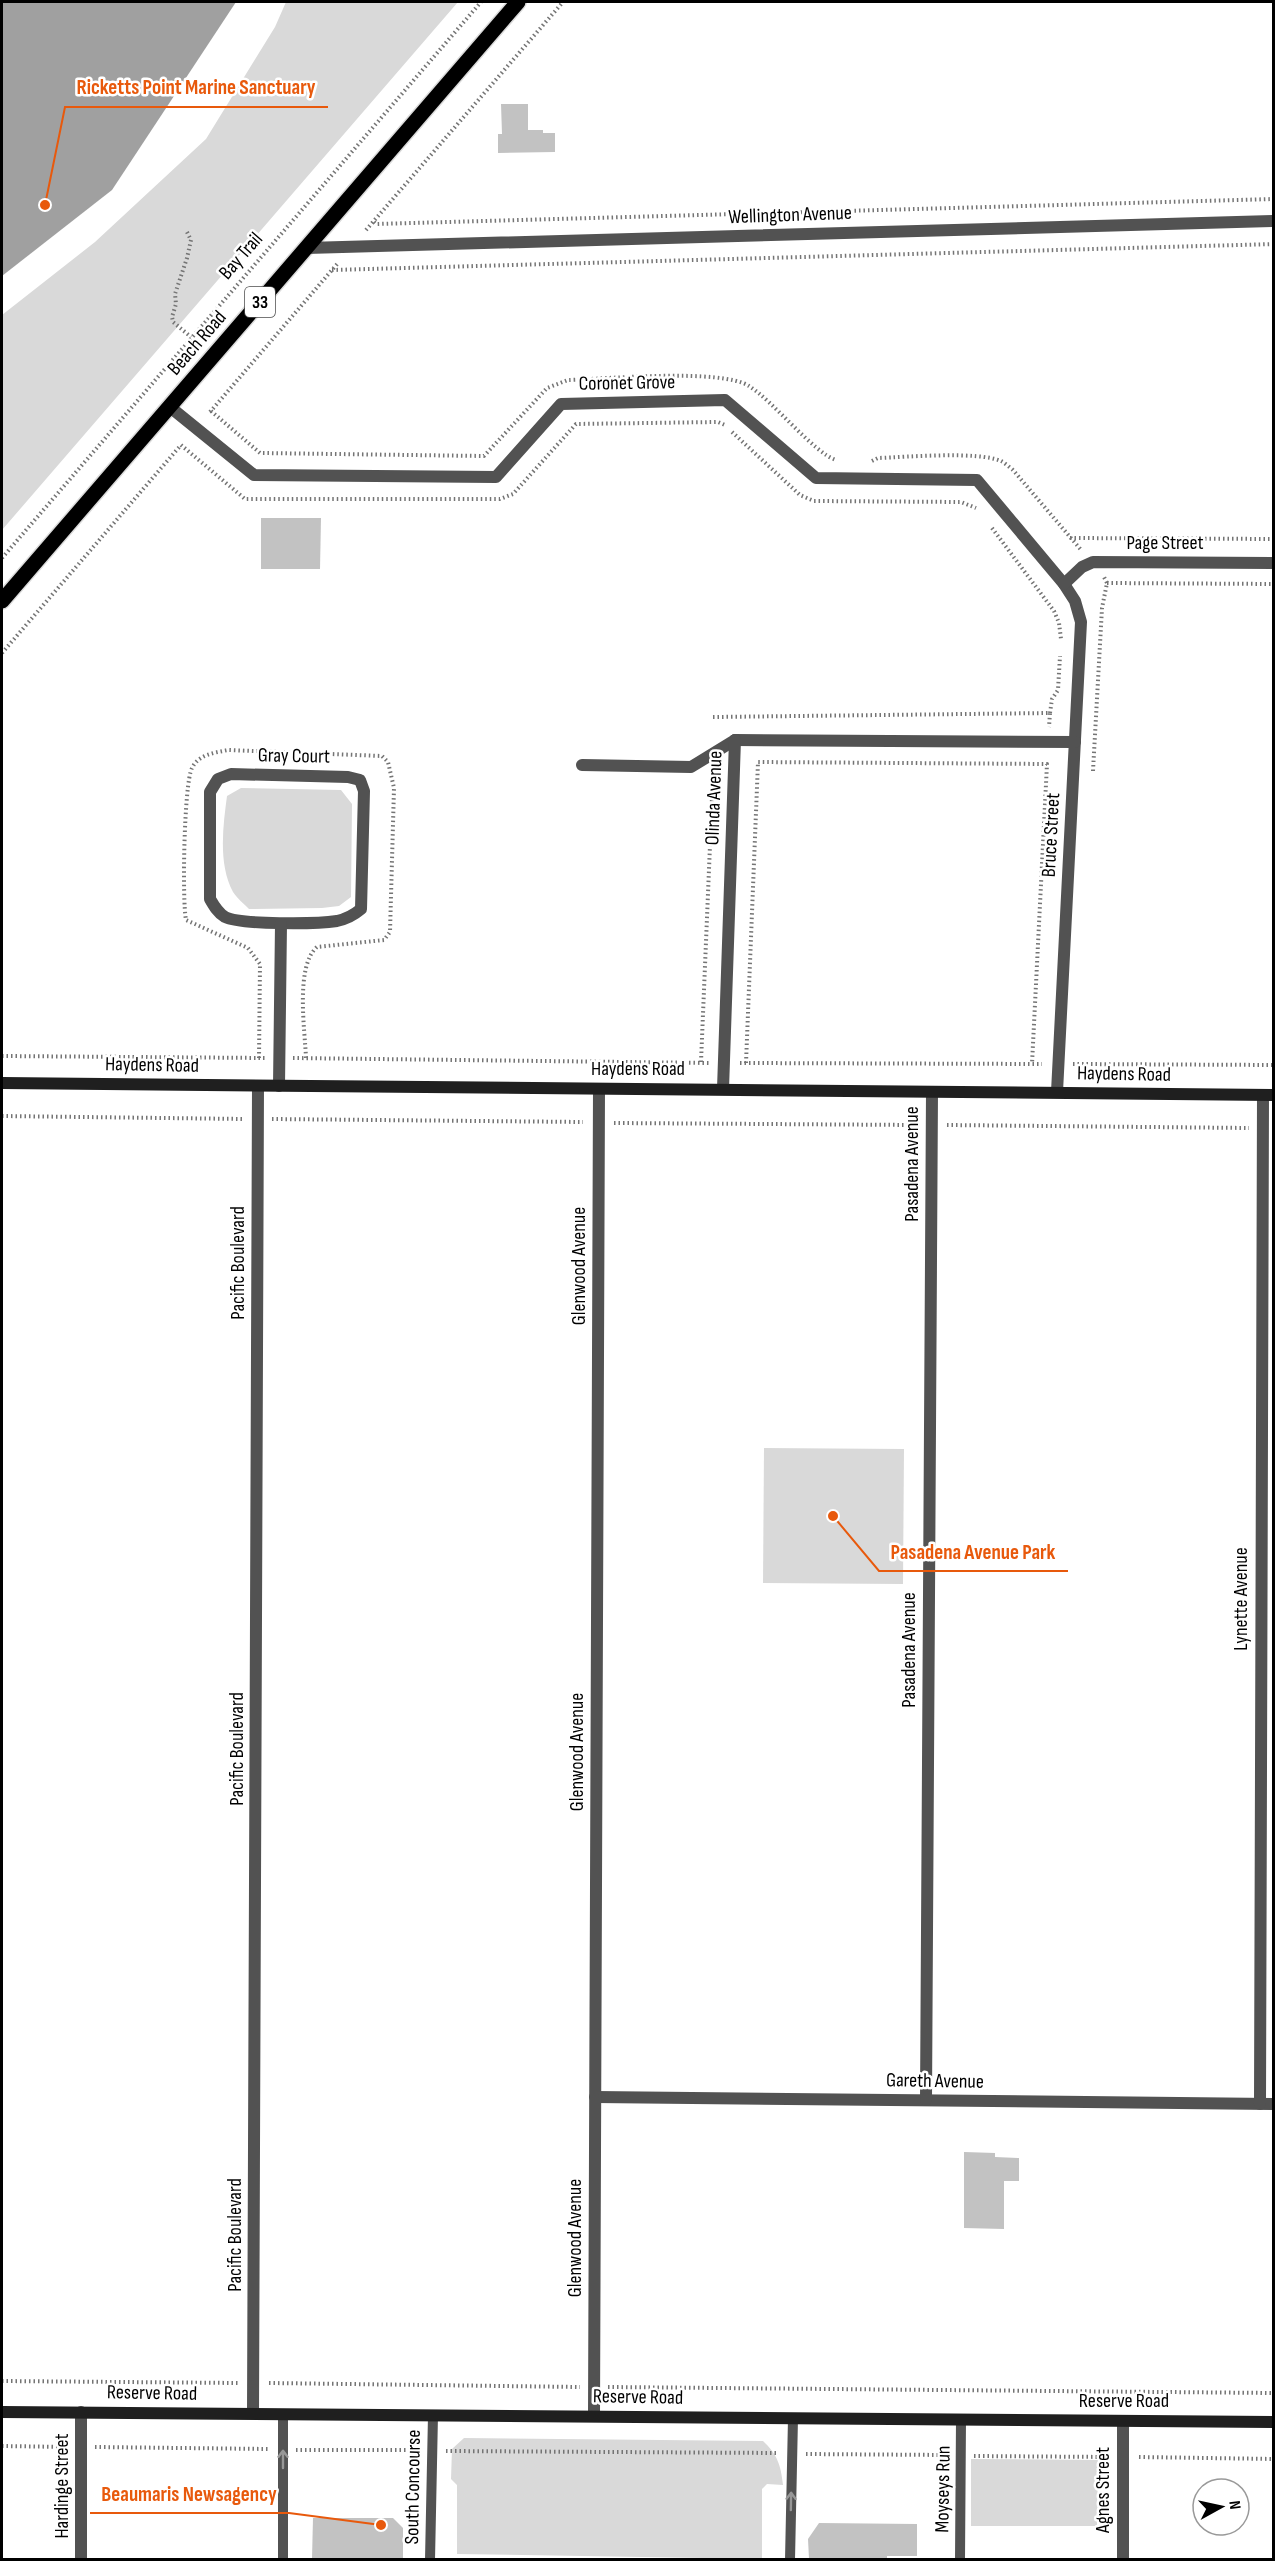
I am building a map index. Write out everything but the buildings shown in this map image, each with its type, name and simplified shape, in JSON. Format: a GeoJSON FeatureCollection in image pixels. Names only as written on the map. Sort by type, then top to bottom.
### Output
{"type":"FeatureCollection","features":[{"type":"Feature","properties":{"kind":"main road","name":"Beach Road"},"geometry":{"type":"LineString","coordinates":[[2,601],[518,2]]}},
{"type":"Feature","properties":{"kind":"street","name":"Wellington Avenue"},"geometry":{"type":"LineString","coordinates":[[307,248],[1274,221]]}},
{"type":"Feature","properties":{"kind":"street","name":"Coronet Grove"},"geometry":{"type":"LineString","coordinates":[[170,407],[254,475],[496,477],[561,404],[725,400],[816,478],[977,480],[1064,584]]}},
{"type":"Feature","properties":{"kind":"street"},"geometry":{"type":"LineString","coordinates":[[1064,584],[1082,567],[1093,562]]}},
{"type":"Feature","properties":{"kind":"street","name":"Page Street"},"geometry":{"type":"LineString","coordinates":[[1093,562],[1274,563]]}},
{"type":"Feature","properties":{"kind":"street","name":"Bruce Street"},"geometry":{"type":"LineString","coordinates":[[1057,1092],[1081,622],[1075,602],[1064,584]]}},
{"type":"Feature","properties":{"kind":"street"},"geometry":{"type":"LineString","coordinates":[[582,765],[691,767],[735,740]]}},
{"type":"Feature","properties":{"kind":"street","name":"Olinda Avenue"},"geometry":{"type":"LineString","coordinates":[[723,1089],[735,740],[1075,742]]}},
{"type":"Feature","properties":{"kind":"street","name":"Gray Court"},"geometry":{"type":"LineString","coordinates":[[231,774],[348,777],[360,780],[364,791],[362,909],[354,915],[337,921],[281,924],[227,918],[216,909],[210,899],[210,792],[218,779],[231,774]]}},
{"type":"Feature","properties":{"kind":"street"},"geometry":{"type":"LineString","coordinates":[[279,1086],[281,924]]}},
{"type":"Feature","properties":{"kind":"street","name":"Haydens Road"},"geometry":{"type":"LineString","coordinates":[[2,1083],[1268,1095]]}},
{"type":"Feature","properties":{"kind":"street","name":"Pacific Boulevard"},"geometry":{"type":"LineString","coordinates":[[253,2413],[258,1086]]}},
{"type":"Feature","properties":{"kind":"street","name":"Glenwood Avenue"},"geometry":{"type":"LineString","coordinates":[[594,2416],[599,1089]]}},
{"type":"Feature","properties":{"kind":"street","name":"Pasadena Avenue"},"geometry":{"type":"LineString","coordinates":[[926,2100],[932,1092]]}},
{"type":"Feature","properties":{"kind":"street","name":"Lynette Avenue"},"geometry":{"type":"LineString","coordinates":[[1260,2104],[1262,1128],[1268,1095]]}},
{"type":"Feature","properties":{"kind":"street","name":"Gareth Avenue"},"geometry":{"type":"LineString","coordinates":[[595,2097],[1274,2104]]}},
{"type":"Feature","properties":{"kind":"street","name":"Reserve Road"},"geometry":{"type":"LineString","coordinates":[[2,2412],[1274,2422]]}},
{"type":"Feature","properties":{"kind":"street","name":"Hardinge Street"},"geometry":{"type":"LineString","coordinates":[[81,2412],[81,2559]]}},
{"type":"Feature","properties":{"kind":"street","name":"Agnes Street"},"geometry":{"type":"LineString","coordinates":[[1123,2421],[1123,2559]]}},
{"type":"Feature","properties":{"kind":"lane"},"geometry":{"type":"LineString","coordinates":[[283,2414],[283,2559]]}},
{"type":"Feature","properties":{"kind":"lane","name":"South Concourse"},"geometry":{"type":"LineString","coordinates":[[430,2559],[433,2415]]}},
{"type":"Feature","properties":{"kind":"lane"},"geometry":{"type":"LineString","coordinates":[[790,2559],[793,2418]]}},
{"type":"Feature","properties":{"kind":"lane","name":"Moyseys Run"},"geometry":{"type":"LineString","coordinates":[[960,2559],[961,2420]]}},
{"type":"Feature","properties":{"kind":"path","name":"Bay Trail"},"geometry":{"type":"LineString","coordinates":[[2,558],[481,2]]}},
{"type":"Feature","properties":{"kind":"path"},"geometry":{"type":"LineString","coordinates":[[2,653],[563,2]]}},
{"type":"Feature","properties":{"kind":"path"},"geometry":{"type":"LineString","coordinates":[[374,222],[376,224],[1274,199]]}},
{"type":"Feature","properties":{"kind":"path"},"geometry":{"type":"LineString","coordinates":[[187,232],[191,240],[175,294],[176,304],[172,317],[173,322],[191,337]]}},
{"type":"Feature","properties":{"kind":"path"},"geometry":{"type":"LineString","coordinates":[[332,270],[1274,244]]}},
{"type":"Feature","properties":{"kind":"path"},"geometry":{"type":"LineString","coordinates":[[211,411],[260,453],[484,456],[547,388],[555,384],[568,380],[715,376],[747,384],[831,458],[838,460]]}},
{"type":"Feature","properties":{"kind":"path"},"geometry":{"type":"LineString","coordinates":[[181,445],[245,499],[500,499],[513,494],[576,424],[718,422],[723,423],[800,495],[814,501],[961,502],[975,507],[980,512]]}},
{"type":"Feature","properties":{"kind":"path"},"geometry":{"type":"LineString","coordinates":[[867,463],[878,458],[936,457],[982,457],[1002,461],[1013,470],[1069,538],[1093,562],[1107,583],[1102,608],[1093,772]]}},
{"type":"Feature","properties":{"kind":"path"},"geometry":{"type":"LineString","coordinates":[[991,526],[1038,588],[1059,623],[1061,639],[1058,690],[1052,699],[1050,714],[1032,1064]]}},
{"type":"Feature","properties":{"kind":"path"},"geometry":{"type":"LineString","coordinates":[[1069,538],[1274,539]]}},
{"type":"Feature","properties":{"kind":"path"},"geometry":{"type":"LineString","coordinates":[[1107,583],[1274,585]]}},
{"type":"Feature","properties":{"kind":"path"},"geometry":{"type":"LineString","coordinates":[[714,717],[1050,714]]}},
{"type":"Feature","properties":{"kind":"path"},"geometry":{"type":"LineString","coordinates":[[259,1058],[260,964],[248,948],[186,920],[186,808],[193,766],[203,755],[228,750],[382,756],[388,762],[394,788],[390,932],[384,940],[317,947],[312,952],[303,981],[306,1058]]}},
{"type":"Feature","properties":{"kind":"path"},"geometry":{"type":"LineString","coordinates":[[701,1062],[714,753]]}},
{"type":"Feature","properties":{"kind":"path"},"geometry":{"type":"LineString","coordinates":[[746,1063],[758,762],[1047,764]]}},
{"type":"Feature","properties":{"kind":"path"},"geometry":{"type":"LineString","coordinates":[[1076,1064],[1077,1053]]}},
{"type":"Feature","properties":{"kind":"path"},"geometry":{"type":"LineString","coordinates":[[2,1056],[724,1063],[1274,1065]]}},
{"type":"Feature","properties":{"kind":"path"},"geometry":{"type":"LineString","coordinates":[[2,1116],[1262,1128]]}},
{"type":"Feature","properties":{"kind":"path"},"geometry":{"type":"LineString","coordinates":[[2,2381],[1274,2393]]}},
{"type":"Feature","properties":{"kind":"path"},"geometry":{"type":"LineString","coordinates":[[2,2446],[1274,2459]]}},
{"type":"Feature","properties":{"kind":"shaded area"},"geometry":{"type":"Polygon","coordinates":[[[2,2],[236,2],[112,190],[2,276],[2,2]]]}},
{"type":"Feature","properties":{"kind":"shaded area"},"geometry":{"type":"Polygon","coordinates":[[[286,2],[458,2],[2,530],[2,315],[95,242],[206,139],[275,27],[286,2]]]}},
{"type":"Feature","properties":{"kind":"shaded area"},"geometry":{"type":"Polygon","coordinates":[[[241,788],[341,790],[352,804],[351,897],[339,906],[322,908],[249,909],[233,892],[223,857],[227,796],[241,788]]]}},
{"type":"Feature","properties":{"kind":"shaded area"},"geometry":{"type":"Polygon","coordinates":[[[764,1448],[904,1449],[903,1584],[763,1583],[764,1448]]]}},
{"type":"Feature","properties":{"kind":"shaded area"},"geometry":{"type":"Polygon","coordinates":[[[464,2438],[763,2441],[777,2460],[783,2485],[767,2484],[762,2489],[762,2559],[457,2554],[457,2485],[451,2479],[452,2449],[464,2438]]]}},
{"type":"Feature","properties":{"kind":"shaded area"},"geometry":{"type":"Polygon","coordinates":[[[971,2459],[1098,2460],[1097,2526],[971,2526],[971,2459]]]}},
{"type":"Feature","properties":{"kind":"place","name":"Ricketts Point Marine Sanctuary"},"geometry":{"type":"Point","coordinates":[45,205]}},
{"type":"Feature","properties":{"kind":"place","name":"Pasadena Avenue Park"},"geometry":{"type":"Point","coordinates":[833,1516]}},
{"type":"Feature","properties":{"kind":"place","name":"Beaumaris Newsagency"},"geometry":{"type":"Point","coordinates":[381,2525]}}]}
